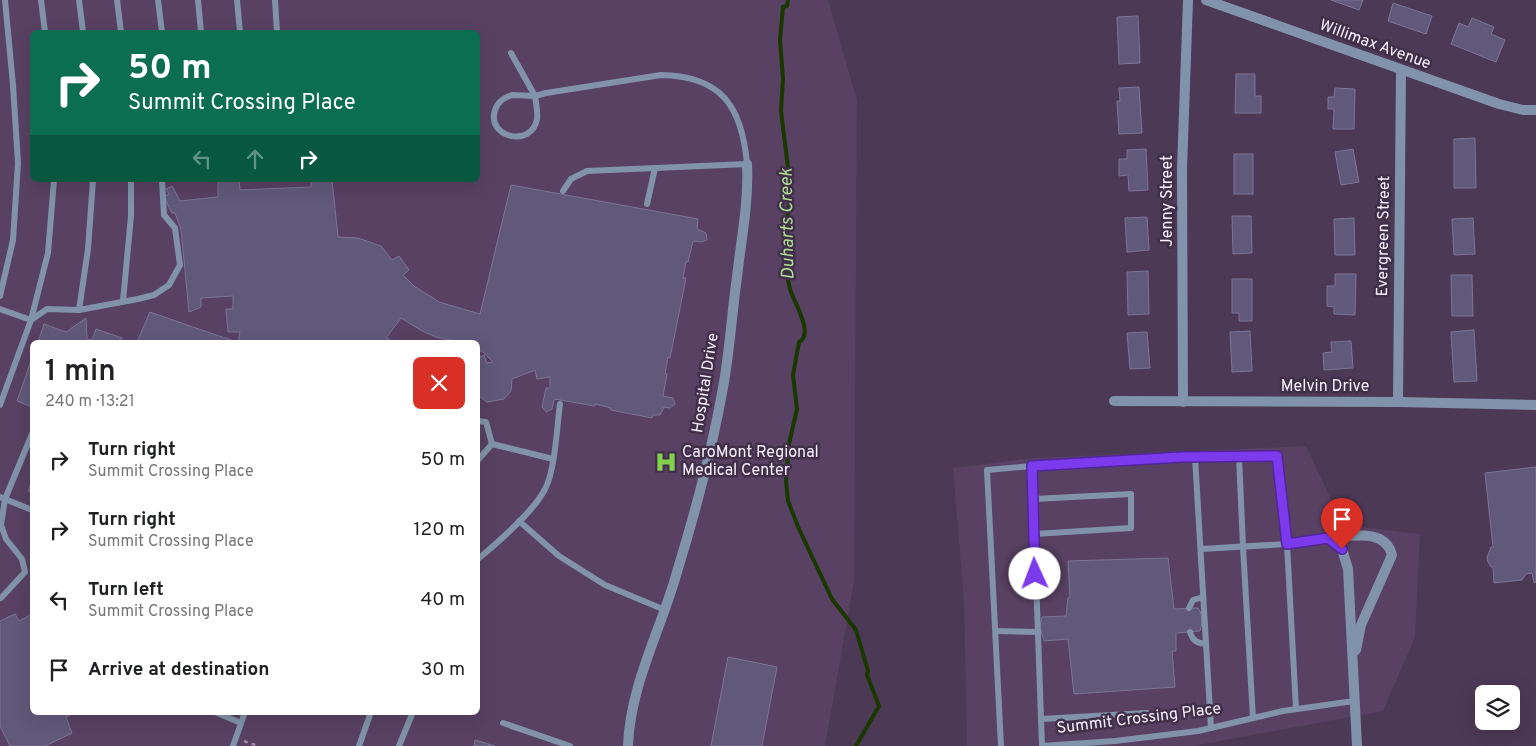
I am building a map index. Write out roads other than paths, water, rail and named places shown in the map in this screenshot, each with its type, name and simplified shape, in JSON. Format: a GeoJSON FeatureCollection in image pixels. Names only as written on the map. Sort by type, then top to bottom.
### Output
{"type":"FeatureCollection","features":[{"type":"Feature","properties":{"kind":"street","name":"Jenny Street"},"geometry":{"type":"LineString","coordinates":[[1183,402],[1182,169],[1188,0]]}},
{"type":"Feature","properties":{"kind":"street","name":"Willimax Avenue"},"geometry":{"type":"LineString","coordinates":[[1206,0],[1499,104],[1523,110],[1536,110]]}},
{"type":"Feature","properties":{"kind":"street","name":"Evergreen Street"},"geometry":{"type":"LineString","coordinates":[[1398,402],[1401,70]]}},
{"type":"Feature","properties":{"kind":"street","name":"Hospital Drive"},"geometry":{"type":"LineString","coordinates":[[628,746],[639,683],[665,610],[694,516],[722,389],[746,201],[747,164]]}},
{"type":"Feature","properties":{"kind":"street","name":"Melvin Drive"},"geometry":{"type":"LineString","coordinates":[[1114,401],[1398,402],[1536,405]]}},
{"type":"Feature","properties":{"kind":"street"},"geometry":{"type":"LineString","coordinates":[[1328,538],[1377,537],[1390,546],[1392,555],[1361,625],[1353,666]]}},
{"type":"Feature","properties":{"kind":"street"},"geometry":{"type":"LineString","coordinates":[[1328,538],[1342,549],[1348,569],[1356,746]]}},
{"type":"Feature","properties":{"kind":"lane"},"geometry":{"type":"LineString","coordinates":[[0,296],[13,240],[18,163],[5,0]]}},
{"type":"Feature","properties":{"kind":"lane"},"geometry":{"type":"LineString","coordinates":[[41,0],[45,30]]}},
{"type":"Feature","properties":{"kind":"lane"},"geometry":{"type":"LineString","coordinates":[[79,0],[83,30]]}},
{"type":"Feature","properties":{"kind":"lane"},"geometry":{"type":"LineString","coordinates":[[117,0],[121,30]]}},
{"type":"Feature","properties":{"kind":"lane"},"geometry":{"type":"LineString","coordinates":[[158,0],[162,30]]}},
{"type":"Feature","properties":{"kind":"lane"},"geometry":{"type":"LineString","coordinates":[[198,0],[201,30]]}},
{"type":"Feature","properties":{"kind":"lane"},"geometry":{"type":"LineString","coordinates":[[237,0],[240,30]]}},
{"type":"Feature","properties":{"kind":"lane"},"geometry":{"type":"LineString","coordinates":[[275,0],[277,30]]}},
{"type":"Feature","properties":{"kind":"lane"},"geometry":{"type":"LineString","coordinates":[[511,53],[535,96],[537,120],[529,133],[515,137],[507,136],[499,130],[494,114],[497,105],[504,98],[516,95],[535,96],[661,75],[678,75],[694,78],[708,84],[721,95],[732,108],[745,138],[747,164],[588,171],[571,179],[563,191]]}},
{"type":"Feature","properties":{"kind":"lane"},"geometry":{"type":"LineString","coordinates":[[647,204],[655,168]]}},
{"type":"Feature","properties":{"kind":"lane"},"geometry":{"type":"LineString","coordinates":[[0,405],[31,320],[48,253],[54,182]]}},
{"type":"Feature","properties":{"kind":"lane"},"geometry":{"type":"LineString","coordinates":[[79,310],[88,249],[93,182]]}},
{"type":"Feature","properties":{"kind":"lane"},"geometry":{"type":"LineString","coordinates":[[123,302],[131,216],[131,182]]}},
{"type":"Feature","properties":{"kind":"lane"},"geometry":{"type":"LineString","coordinates":[[31,320],[47,310],[79,310],[154,295],[169,285],[180,265],[175,228],[164,215],[162,182]]}},
{"type":"Feature","properties":{"kind":"lane"},"geometry":{"type":"LineString","coordinates":[[0,309],[31,320]]}},
{"type":"Feature","properties":{"kind":"lane"},"geometry":{"type":"LineString","coordinates":[[480,557],[540,498],[547,486],[560,404]]}},
{"type":"Feature","properties":{"kind":"lane"},"geometry":{"type":"LineString","coordinates":[[480,421],[486,422],[492,444]]}},
{"type":"Feature","properties":{"kind":"lane"},"geometry":{"type":"LineString","coordinates":[[0,598],[25,572],[22,559],[6,539],[1,525],[3,498],[20,467],[30,440]]}},
{"type":"Feature","properties":{"kind":"lane"},"geometry":{"type":"LineString","coordinates":[[492,444],[552,459]]}},
{"type":"Feature","properties":{"kind":"lane"},"geometry":{"type":"LineString","coordinates":[[480,458],[492,444]]}},
{"type":"Feature","properties":{"kind":"lane"},"geometry":{"type":"LineString","coordinates":[[1239,456],[1242,547],[1253,718]]}},
{"type":"Feature","properties":{"kind":"lane"},"geometry":{"type":"LineString","coordinates":[[1001,746],[988,470],[1194,457],[1277,456],[1287,544],[1296,709]]}},
{"type":"Feature","properties":{"kind":"lane"},"geometry":{"type":"LineString","coordinates":[[1194,457],[1211,728]]}},
{"type":"Feature","properties":{"kind":"lane","name":"Summit Crossing Place"},"geometry":{"type":"LineString","coordinates":[[1032,466],[1042,746],[1115,741],[1211,728],[1296,709],[1354,700]]}},
{"type":"Feature","properties":{"kind":"lane"},"geometry":{"type":"LineString","coordinates":[[1034,498],[1131,494],[1131,528],[1034,534]]}},
{"type":"Feature","properties":{"kind":"lane"},"geometry":{"type":"LineString","coordinates":[[3,498],[30,509]]}},
{"type":"Feature","properties":{"kind":"lane"},"geometry":{"type":"LineString","coordinates":[[519,520],[560,556],[605,585],[665,610]]}},
{"type":"Feature","properties":{"kind":"lane"},"geometry":{"type":"LineString","coordinates":[[1201,549],[1287,544],[1328,538]]}},
{"type":"Feature","properties":{"kind":"lane"},"geometry":{"type":"LineString","coordinates":[[1189,608],[1193,600],[1204,597]]}},
{"type":"Feature","properties":{"kind":"lane"},"geometry":{"type":"LineString","coordinates":[[996,632],[1038,632]]}},
{"type":"Feature","properties":{"kind":"lane"},"geometry":{"type":"LineString","coordinates":[[1190,632],[1197,643],[1206,644]]}},
{"type":"Feature","properties":{"kind":"lane"},"geometry":{"type":"LineString","coordinates":[[1041,719],[1147,713]]}},
{"type":"Feature","properties":{"kind":"lane"},"geometry":{"type":"LineString","coordinates":[[222,715],[241,723]]}},
{"type":"Feature","properties":{"kind":"lane"},"geometry":{"type":"LineString","coordinates":[[233,746],[244,715]]}},
{"type":"Feature","properties":{"kind":"lane"},"geometry":{"type":"LineString","coordinates":[[359,746],[370,715]]}},
{"type":"Feature","properties":{"kind":"lane"},"geometry":{"type":"LineString","coordinates":[[399,746],[412,715]]}},
{"type":"Feature","properties":{"kind":"lane"},"geometry":{"type":"LineString","coordinates":[[503,723],[570,746]]}},
{"type":"Feature","properties":{"kind":"waterway","name":"Duharts Creek"},"geometry":{"type":"LineString","coordinates":[[788,0],[787,6],[783,7],[780,40],[783,79],[781,111],[789,176],[787,183],[789,203],[786,257],[790,289],[802,317],[805,332],[799,342],[793,375],[797,409],[789,444],[786,481],[788,501],[799,529],[832,599],[856,630],[868,671],[867,675],[879,706],[856,746]]}},
{"type":"Feature","properties":{"kind":"place","name":"CaroMont Regional Medical Center"},"geometry":{"type":"Point","coordinates":[666,462]}}]}
